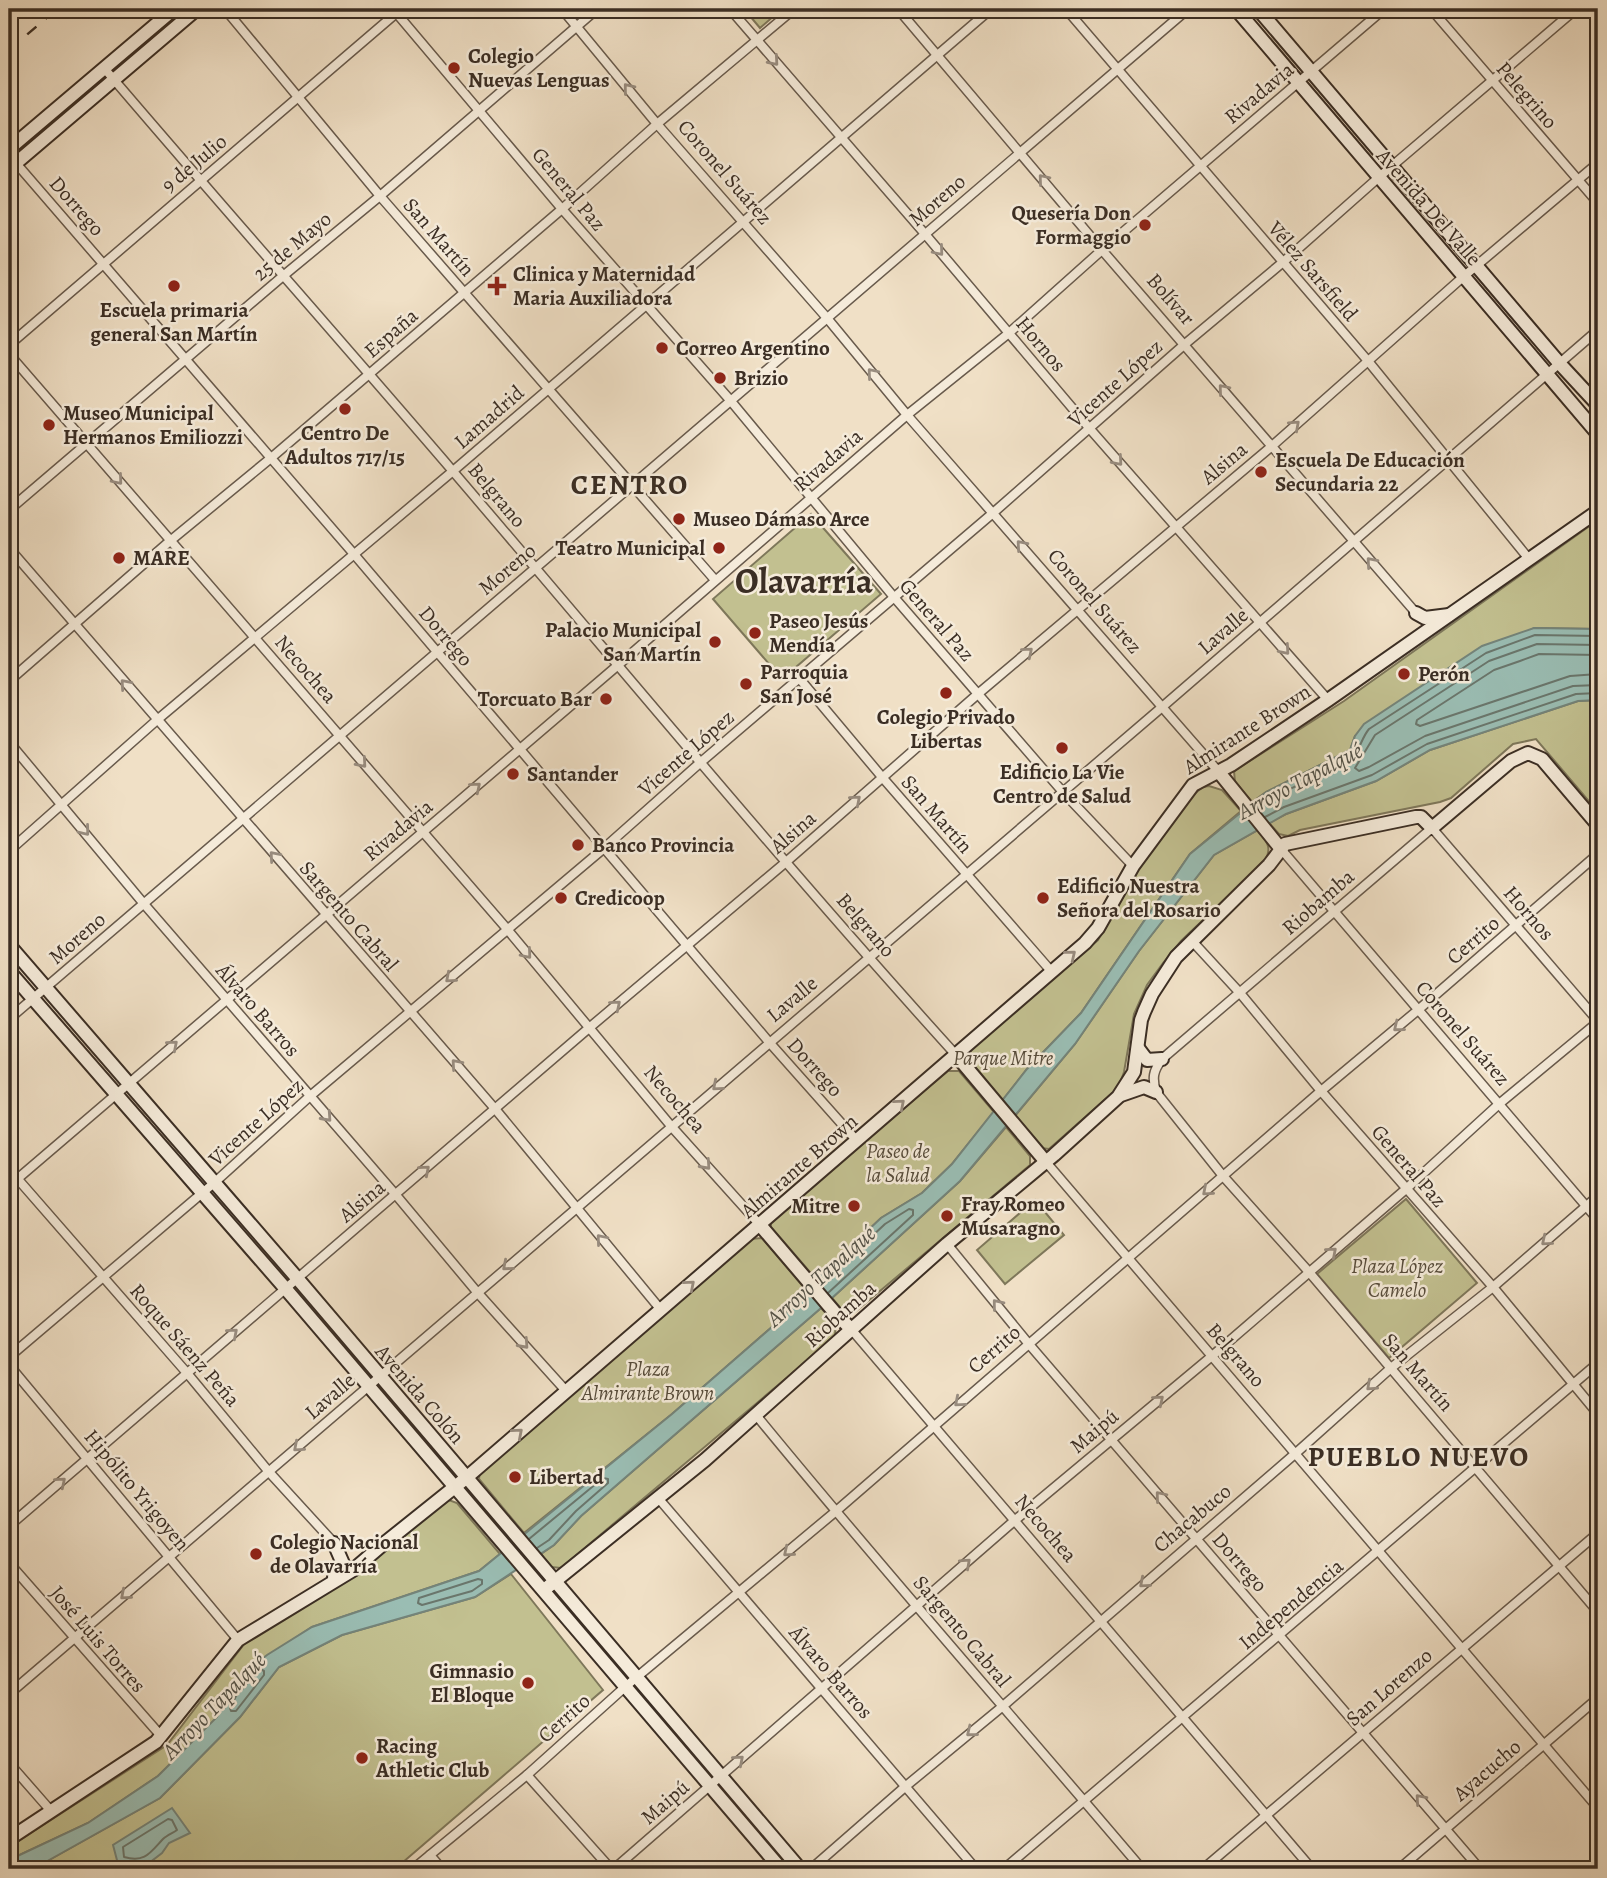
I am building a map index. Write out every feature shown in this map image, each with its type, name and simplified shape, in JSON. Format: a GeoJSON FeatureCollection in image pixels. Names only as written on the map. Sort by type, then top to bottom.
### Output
{"type":"FeatureCollection","features":[{"type":"Feature","properties":{"kind":"street"},"geometry":{"type":"LineString","coordinates":[[9,149],[174,9]]}},
{"type":"Feature","properties":{"kind":"street"},"geometry":{"type":"LineString","coordinates":[[11,162],[197,9]]}},
{"type":"Feature","properties":{"kind":"street","name":"San Martín"},"geometry":{"type":"LineString","coordinates":[[225,9],[380,196],[715,580]]}},
{"type":"Feature","properties":{"kind":"street","name":"Coronel Suárez"},"geometry":{"type":"LineString","coordinates":[[562,9],[907,415],[1219,771],[1335,913],[1598,1220]]}},
{"type":"Feature","properties":{"kind":"street","name":"25 de Mayo"},"geometry":{"type":"LineString","coordinates":[[9,510],[597,9]]}},
{"type":"Feature","properties":{"kind":"street","name":"Hornos"},"geometry":{"type":"LineString","coordinates":[[730,9],[1090,429],[1328,700]]}},
{"type":"Feature","properties":{"kind":"street","name":"España"},"geometry":{"type":"LineString","coordinates":[[9,681],[794,9]]}},
{"type":"Feature","properties":{"kind":"street","name":"Bolívar"},"geometry":{"type":"LineString","coordinates":[[898,9],[1416,613]]}},
{"type":"Feature","properties":{"kind":"street","name":"Lamadrid"},"geometry":{"type":"LineString","coordinates":[[9,851],[157,720],[453,471],[991,9]]}},
{"type":"Feature","properties":{"kind":"street","name":"Vélez Sarsfield"},"geometry":{"type":"LineString","coordinates":[[1066,9],[1449,457],[1530,559]]}},
{"type":"Feature","properties":{"kind":"street","name":"Moreno"},"geometry":{"type":"LineString","coordinates":[[9,1019],[1188,9]]}},
{"type":"Feature","properties":{"kind":"street","name":"Avenida Del Valle"},"geometry":{"type":"LineString","coordinates":[[1236,9],[1584,417],[1598,425]]}},
{"type":"Feature","properties":{"kind":"street","name":"Avenida Del Valle"},"geometry":{"type":"LineString","coordinates":[[1258,9],[1598,405]]}},
{"type":"Feature","properties":{"kind":"street","name":"Rivadavia"},"geometry":{"type":"LineString","coordinates":[[9,1186],[907,415],[1009,333],[1384,9]]}},
{"type":"Feature","properties":{"kind":"street","name":"Pelegrino"},"geometry":{"type":"LineString","coordinates":[[1431,9],[1598,203]]}},
{"type":"Feature","properties":{"kind":"street","name":"Vicente López"},"geometry":{"type":"LineString","coordinates":[[9,1357],[214,1183],[309,1097],[603,849],[1576,9]]}},
{"type":"Feature","properties":{"kind":"street","name":"9 de Julio"},"geometry":{"type":"LineString","coordinates":[[9,345],[298,99],[397,10]]}},
{"type":"Feature","properties":{"kind":"street","name":"General Paz"},"geometry":{"type":"LineString","coordinates":[[397,10],[562,209],[730,400],[893,596],[1062,791],[1133,866]]}},
{"type":"Feature","properties":{"kind":"street","name":"Belgrano"},"geometry":{"type":"LineString","coordinates":[[104,68],[199,181],[453,471],[867,958],[956,1055],[1598,1808]]}},
{"type":"Feature","properties":{"kind":"street","name":"Dorrego"},"geometry":{"type":"LineString","coordinates":[[11,162],[271,458],[603,849],[857,1141]]}},
{"type":"Feature","properties":{"kind":"street","name":"Alsina"},"geometry":{"type":"LineString","coordinates":[[9,1526],[786,862],[979,693],[1272,446],[1463,277],[1598,163]]}},
{"type":"Feature","properties":{"kind":"street","name":"Lavalle"},"geometry":{"type":"LineString","coordinates":[[9,1694],[1161,708],[1598,330]]}},
{"type":"Feature","properties":{"kind":"street","name":"Necochea"},"geometry":{"type":"LineString","coordinates":[[9,354],[507,929],[671,1126],[851,1329],[1312,1869]]}},
{"type":"Feature","properties":{"kind":"street"},"geometry":{"type":"LineString","coordinates":[[1584,417],[1598,434]]}},
{"type":"Feature","properties":{"kind":"street","name":"Almirante Brown"},"geometry":{"type":"LineString","coordinates":[[9,1839],[149,1748],[162,1737],[238,1640],[353,1570],[455,1488],[1093,936],[1133,866],[1185,792],[1193,785],[1231,765],[1328,700],[1598,511]]}},
{"type":"Feature","properties":{"kind":"street","name":"Sargento Cabral"},"geometry":{"type":"LineString","coordinates":[[9,548],[496,1110],[661,1310]]}},
{"type":"Feature","properties":{"kind":"street"},"geometry":{"type":"LineString","coordinates":[[1416,613],[1425,618],[1453,614]]}},
{"type":"Feature","properties":{"kind":"street"},"geometry":{"type":"LineString","coordinates":[[1413,642],[1418,628],[1416,613]]}},
{"type":"Feature","properties":{"kind":"street","name":"San Martín"},"geometry":{"type":"LineString","coordinates":[[799,678],[1051,971]]}},
{"type":"Feature","properties":{"kind":"street","name":"Álvaro Barros"},"geometry":{"type":"LineString","coordinates":[[9,742],[309,1097],[567,1392]]}},
{"type":"Feature","properties":{"kind":"street","name":"Riobamba"},"geometry":{"type":"LineString","coordinates":[[1161,1059],[1515,758],[1528,753],[1542,759],[1598,825]]}},
{"type":"Feature","properties":{"kind":"street"},"geometry":{"type":"LineString","coordinates":[[1281,849],[1285,844],[1293,842],[1416,817],[1421,817],[1432,828]]}},
{"type":"Feature","properties":{"kind":"street","name":"Hornos"},"geometry":{"type":"LineString","coordinates":[[1432,828],[1598,1021]]}},
{"type":"Feature","properties":{"kind":"street","name":"Riobamba"},"geometry":{"type":"LineString","coordinates":[[544,1590],[550,1576],[659,1499],[1118,1097],[1134,1072],[1141,1020],[1152,994],[1176,957],[1269,865],[1281,849]]}},
{"type":"Feature","properties":{"kind":"street","name":"Cerrito"},"geometry":{"type":"LineString","coordinates":[[413,1869],[835,1512],[1598,854]]}},
{"type":"Feature","properties":{"kind":"street","name":"General Paz"},"geometry":{"type":"LineString","coordinates":[[1193,942],[1493,1287],[1598,1414]]}},
{"type":"Feature","properties":{"kind":"street","name":"Avenida Colón"},"geometry":{"type":"LineString","coordinates":[[9,945],[297,1278],[800,1869]]}},
{"type":"Feature","properties":{"kind":"street","name":"Avenida Colón"},"geometry":{"type":"LineString","coordinates":[[9,971],[285,1288],[781,1869]]}},
{"type":"Feature","properties":{"kind":"street","name":"Maipú"},"geometry":{"type":"LineString","coordinates":[[613,1869],[1014,1521],[1212,1356],[1406,1189],[1499,1104],[1598,1021]]}},
{"type":"Feature","properties":{"kind":"street"},"geometry":{"type":"LineString","coordinates":[[1138,1048],[1147,1060],[1161,1059]]}},
{"type":"Feature","properties":{"kind":"street"},"geometry":{"type":"LineString","coordinates":[[1156,1092],[1153,1083],[1154,1070],[1161,1059]]}},
{"type":"Feature","properties":{"kind":"street"},"geometry":{"type":"LineString","coordinates":[[1118,1097],[1144,1087],[1156,1092]]}},
{"type":"Feature","properties":{"kind":"street","name":"San Martín"},"geometry":{"type":"LineString","coordinates":[[1156,1092],[1223,1176],[1309,1272],[1598,1612]]}},
{"type":"Feature","properties":{"kind":"street","name":"Roque Sáenz Peña"},"geometry":{"type":"LineString","coordinates":[[9,1169],[187,1373],[269,1472],[334,1543]]}},
{"type":"Feature","properties":{"kind":"street","name":"Chacabuco"},"geometry":{"type":"LineString","coordinates":[[811,1869],[1296,1453],[1391,1368],[1493,1287],[1598,1196]]}},
{"type":"Feature","properties":{"kind":"street","name":"Dorrego"},"geometry":{"type":"LineString","coordinates":[[947,1244],[1028,1343],[1480,1869]]}},
{"type":"Feature","properties":{"kind":"street","name":"Independencia"},"geometry":{"type":"LineString","coordinates":[[1004,1869],[1380,1552],[1598,1363]]}},
{"type":"Feature","properties":{"kind":"street","name":"Hipólito Yrigoyen"},"geometry":{"type":"LineString","coordinates":[[9,1365],[170,1555],[238,1640]]}},
{"type":"Feature","properties":{"kind":"street","name":"Sargento Cabral"},"geometry":{"type":"LineString","coordinates":[[756,1415],[835,1512],[918,1605],[1142,1869]]}},
{"type":"Feature","properties":{"kind":"street","name":"Álvaro Barros"},"geometry":{"type":"LineString","coordinates":[[659,1499],[976,1869]]}},
{"type":"Feature","properties":{"kind":"street","name":"San Lorenzo"},"geometry":{"type":"LineString","coordinates":[[1203,1869],[1598,1532]]}},
{"type":"Feature","properties":{"kind":"street"},"geometry":{"type":"LineString","coordinates":[[334,1543],[355,1558],[381,1546]]}},
{"type":"Feature","properties":{"kind":"street"},"geometry":{"type":"LineString","coordinates":[[319,1591],[341,1572],[344,1566],[334,1543]]}},
{"type":"Feature","properties":{"kind":"street","name":"José Luis Torres"},"geometry":{"type":"LineString","coordinates":[[9,1563],[162,1737]]}},
{"type":"Feature","properties":{"kind":"street","name":"Ayacucho"},"geometry":{"type":"LineString","coordinates":[[1399,1869],[1598,1699]]}},
{"type":"Feature","properties":{"kind":"street"},"geometry":{"type":"LineString","coordinates":[[9,1763],[51,1811]]}},
{"type":"Feature","properties":{"kind":"street"},"geometry":{"type":"LineString","coordinates":[[527,1775],[613,1869]]}},
{"type":"Feature","properties":{"kind":"street"},"geometry":{"type":"LineString","coordinates":[[430,1855],[442,1869]]}},
{"type":"Feature","properties":{"kind":"green space"},"geometry":{"type":"Polygon","coordinates":[[[744,9],[782,9],[760,28],[744,9]]]}},
{"type":"Feature","properties":{"kind":"green space"},"geometry":{"type":"Polygon","coordinates":[[[811,514],[881,594],[782,679],[713,599],[811,514]]]}},
{"type":"Feature","properties":{"kind":"green space"},"geometry":{"type":"Polygon","coordinates":[[[1598,520],[1598,629],[1534,628],[1355,736],[1350,750],[1266,792],[1252,802],[1235,782],[1234,771],[1344,701],[1598,520]]]}},
{"type":"Feature","properties":{"kind":"green space"},"geometry":{"type":"Polygon","coordinates":[[[1598,700],[1598,812],[1536,739],[1513,744],[1451,798],[1440,802],[1300,830],[1288,836],[1279,834],[1269,823],[1286,814],[1376,781],[1430,750],[1578,701],[1598,700]]]}},
{"type":"Feature","properties":{"kind":"green space","name":"Parque Mitre"},"geometry":{"type":"Polygon","coordinates":[[[1203,787],[1222,790],[1241,811],[1190,854],[1081,1013],[1027,1069],[1002,1101],[969,1060],[971,1048],[1098,940],[1134,876],[1189,798],[1203,787]]]}},
{"type":"Feature","properties":{"kind":"green space"},"geometry":{"type":"Polygon","coordinates":[[[1258,830],[1268,845],[1264,862],[1181,941],[1147,985],[1134,1014],[1124,1072],[1118,1088],[1049,1149],[1041,1148],[1015,1116],[1075,1044],[1139,951],[1214,855],[1258,830]]]}},
{"type":"Feature","properties":{"kind":"green space","name":"Paseo de la Salud"},"geometry":{"type":"Polygon","coordinates":[[[948,1071],[959,1071],[994,1112],[952,1164],[922,1193],[881,1218],[816,1279],[771,1227],[771,1220],[948,1071]]]}},
{"type":"Feature","properties":{"kind":"green space"},"geometry":{"type":"Polygon","coordinates":[[[1006,1127],[1030,1156],[1030,1165],[855,1312],[844,1312],[832,1298],[960,1181],[1006,1127]]]}},
{"type":"Feature","properties":{"kind":"green space","name":"Plaza López Camelo"},"geometry":{"type":"Polygon","coordinates":[[[1406,1199],[1477,1283],[1389,1358],[1317,1274],[1406,1199]]]}},
{"type":"Feature","properties":{"kind":"green space"},"geometry":{"type":"Polygon","coordinates":[[[1035,1200],[1064,1235],[1005,1284],[977,1250],[1035,1200]]]}},
{"type":"Feature","properties":{"kind":"green space","name":"Plaza Almirante Brown"},"geometry":{"type":"Polygon","coordinates":[[[762,1238],[806,1290],[780,1320],[672,1414],[524,1533],[479,1479],[480,1471],[750,1239],[762,1238]]]}},
{"type":"Feature","properties":{"kind":"green space","name":"Plaza Almirante Brown"},"geometry":{"type":"Polygon","coordinates":[[[821,1308],[834,1325],[834,1338],[561,1568],[551,1567],[541,1554],[554,1545],[581,1516],[821,1308]]]}},
{"type":"Feature","properties":{"kind":"green space"},"geometry":{"type":"Polygon","coordinates":[[[446,1499],[457,1503],[500,1554],[479,1571],[312,1627],[250,1668],[229,1692],[218,1717],[158,1776],[88,1823],[9,1860],[9,1847],[167,1745],[245,1643],[308,1602],[446,1499]]]}},
{"type":"Feature","properties":{"kind":"green space","name":"Racing Athletic Club"},"geometry":{"type":"Polygon","coordinates":[[[511,1574],[603,1690],[395,1869],[33,1869],[160,1798],[240,1717],[279,1667],[342,1635],[475,1597],[511,1574]]]}},
{"type":"Feature","properties":{"kind":"water","name":"Arroyo Tapalqué"},"geometry":{"type":"Polygon","coordinates":[[[1534,628],[1598,629],[1598,700],[1578,701],[1430,750],[1376,781],[1286,814],[1214,855],[1139,951],[1075,1044],[960,1181],[821,1308],[581,1516],[554,1545],[475,1597],[342,1635],[279,1667],[240,1717],[160,1798],[33,1869],[9,1869],[9,1860],[88,1823],[158,1776],[217,1717],[229,1692],[250,1668],[267,1655],[312,1627],[479,1571],[672,1414],[780,1320],[816,1279],[881,1218],[922,1193],[952,1164],[1027,1069],[1081,1013],[1190,854],[1266,792],[1350,750],[1355,736],[1364,724],[1482,646],[1534,628]]]}},
{"type":"Feature","properties":{"kind":"water"},"geometry":{"type":"Polygon","coordinates":[[[172,1808],[190,1833],[169,1843],[162,1853],[149,1863],[136,1866],[118,1864],[113,1845],[172,1808]]]}},
{"type":"Feature","properties":{"kind":"railway"},"geometry":{"type":"LineString","coordinates":[[9,50],[57,9]]}},
{"type":"Feature","properties":{"kind":"place","name":"Colegio Nuevas Lenguas"},"geometry":{"type":"Point","coordinates":[454,68]}},
{"type":"Feature","properties":{"kind":"place","name":"Quesería Don Formaggio"},"geometry":{"type":"Point","coordinates":[1145,225]}},
{"type":"Feature","properties":{"kind":"place","name":"Escuela primaria general San Martín"},"geometry":{"type":"Point","coordinates":[174,286]}},
{"type":"Feature","properties":{"kind":"place","name":"Clinica y Maternidad Maria Auxiliadora"},"geometry":{"type":"Point","coordinates":[497,286]}},
{"type":"Feature","properties":{"kind":"place","name":"Correo Argentino"},"geometry":{"type":"Point","coordinates":[662,348]}},
{"type":"Feature","properties":{"kind":"place","name":"Brizio"},"geometry":{"type":"Point","coordinates":[720,378]}},
{"type":"Feature","properties":{"kind":"place","name":"Centro De Adultos 717/15"},"geometry":{"type":"Point","coordinates":[345,409]}},
{"type":"Feature","properties":{"kind":"place","name":"Museo Municipal Hermanos Emiliozzi"},"geometry":{"type":"Point","coordinates":[49,425]}},
{"type":"Feature","properties":{"kind":"place","name":"Escuela De Educación Secundaria 22"},"geometry":{"type":"Point","coordinates":[1261,472]}},
{"type":"Feature","properties":{"kind":"place","name":"Museo Dámaso Arce"},"geometry":{"type":"Point","coordinates":[679,519]}},
{"type":"Feature","properties":{"kind":"place","name":"Teatro Municipal"},"geometry":{"type":"Point","coordinates":[719,548]}},
{"type":"Feature","properties":{"kind":"place","name":"MARE"},"geometry":{"type":"Point","coordinates":[119,558]}},
{"type":"Feature","properties":{"kind":"place","name":"Paseo Jesús Mendía"},"geometry":{"type":"Point","coordinates":[755,633]}},
{"type":"Feature","properties":{"kind":"place","name":"Palacio Municipal San Martín"},"geometry":{"type":"Point","coordinates":[715,642]}},
{"type":"Feature","properties":{"kind":"place","name":"Perón"},"geometry":{"type":"Point","coordinates":[1404,674]}},
{"type":"Feature","properties":{"kind":"place","name":"Parroquia San José"},"geometry":{"type":"Point","coordinates":[746,684]}},
{"type":"Feature","properties":{"kind":"place","name":"Colegio Privado Libertas"},"geometry":{"type":"Point","coordinates":[946,693]}},
{"type":"Feature","properties":{"kind":"place","name":"Torcuato Bar"},"geometry":{"type":"Point","coordinates":[606,699]}},
{"type":"Feature","properties":{"kind":"place","name":"Edificio La Vie Centro de Salud"},"geometry":{"type":"Point","coordinates":[1062,748]}},
{"type":"Feature","properties":{"kind":"place","name":"Santander"},"geometry":{"type":"Point","coordinates":[513,774]}},
{"type":"Feature","properties":{"kind":"place","name":"Banco Provincia"},"geometry":{"type":"Point","coordinates":[578,845]}},
{"type":"Feature","properties":{"kind":"place","name":"Credicoop"},"geometry":{"type":"Point","coordinates":[561,898]}},
{"type":"Feature","properties":{"kind":"place","name":"Edificio Nuestra Señora del Rosario"},"geometry":{"type":"Point","coordinates":[1043,898]}},
{"type":"Feature","properties":{"kind":"place","name":"Mitre"},"geometry":{"type":"Point","coordinates":[854,1206]}},
{"type":"Feature","properties":{"kind":"place","name":"Fray Romeo Musaragno"},"geometry":{"type":"Point","coordinates":[947,1216]}},
{"type":"Feature","properties":{"kind":"place","name":"Libertad"},"geometry":{"type":"Point","coordinates":[515,1477]}},
{"type":"Feature","properties":{"kind":"place","name":"Colegio Nacional de Olavarría"},"geometry":{"type":"Point","coordinates":[256,1554]}},
{"type":"Feature","properties":{"kind":"place","name":"Gimnasio El Bloque"},"geometry":{"type":"Point","coordinates":[528,1683]}},
{"type":"Feature","properties":{"kind":"place","name":"Racing Athletic Club"},"geometry":{"type":"Point","coordinates":[362,1758]}},
{"type":"Feature","properties":{"kind":"district","name":"CENTRO"},"geometry":{"type":"Point","coordinates":[630,485]}},
{"type":"Feature","properties":{"kind":"district","name":"Olavarría"},"geometry":{"type":"Point","coordinates":[804,581]}},
{"type":"Feature","properties":{"kind":"district","name":"PUEBLO NUEVO"},"geometry":{"type":"Point","coordinates":[1419,1457]}}]}
